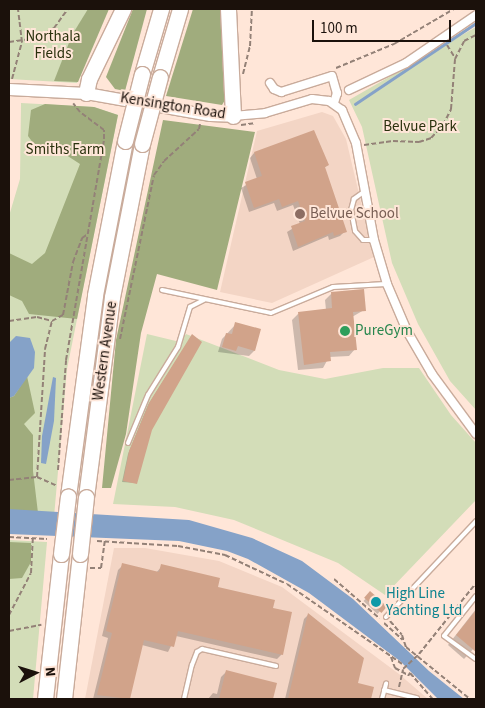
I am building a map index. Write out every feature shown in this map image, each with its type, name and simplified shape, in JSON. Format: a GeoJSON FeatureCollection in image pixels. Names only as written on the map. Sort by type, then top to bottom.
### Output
{"type":"FeatureCollection","features":[{"type":"Feature","properties":{"kind":"highway"},"geometry":{"type":"LineString","coordinates":[[86,93],[89,79],[123,9]]}},
{"type":"Feature","properties":{"kind":"highway","name":"Western Avenue"},"geometry":{"type":"LineString","coordinates":[[45,699],[61,554],[61,492],[93,304],[125,141],[161,9]]}},
{"type":"Feature","properties":{"kind":"highway","name":"Western Avenue"},"geometry":{"type":"LineString","coordinates":[[64,699],[86,497],[112,296],[142,144],[180,9]]}},
{"type":"Feature","properties":{"kind":"highway"},"geometry":{"type":"LineString","coordinates":[[228,9],[233,116]]}},
{"type":"Feature","properties":{"kind":"street"},"geometry":{"type":"LineString","coordinates":[[349,90],[406,63],[476,15]]}},
{"type":"Feature","properties":{"kind":"street"},"geometry":{"type":"LineString","coordinates":[[270,83],[274,90],[281,92],[332,76],[337,93],[334,103],[351,124],[374,240],[387,284],[407,331],[432,374],[476,434]]}},
{"type":"Feature","properties":{"kind":"street","name":"Kensington Road"},"geometry":{"type":"LineString","coordinates":[[10,89],[86,93],[210,115],[233,116],[265,113],[312,99],[334,103]]}},
{"type":"Feature","properties":{"kind":"lane"},"geometry":{"type":"LineString","coordinates":[[365,191],[354,199],[351,210],[355,231],[363,240],[374,240]]}},
{"type":"Feature","properties":{"kind":"lane"},"geometry":{"type":"LineString","coordinates":[[162,290],[271,313],[332,287],[387,284]]}},
{"type":"Feature","properties":{"kind":"lane"},"geometry":{"type":"LineString","coordinates":[[128,443],[148,395],[178,347],[190,307],[204,300]]}},
{"type":"Feature","properties":{"kind":"lane"},"geometry":{"type":"LineString","coordinates":[[386,617],[476,521]]}},
{"type":"Feature","properties":{"kind":"lane"},"geometry":{"type":"LineString","coordinates":[[476,596],[444,636],[476,659]]}},
{"type":"Feature","properties":{"kind":"lane"},"geometry":{"type":"LineString","coordinates":[[184,699],[196,652],[202,650],[276,666]]}},
{"type":"Feature","properties":{"kind":"lane"},"geometry":{"type":"LineString","coordinates":[[382,699],[386,684]]}},
{"type":"Feature","properties":{"kind":"lane"},"geometry":{"type":"LineString","coordinates":[[384,690],[417,698]]}},
{"type":"Feature","properties":{"kind":"path"},"geometry":{"type":"LineString","coordinates":[[10,89],[12,72],[22,42],[18,9]]}},
{"type":"Feature","properties":{"kind":"path"},"geometry":{"type":"LineString","coordinates":[[9,42],[22,42],[38,38],[54,28],[68,9]]}},
{"type":"Feature","properties":{"kind":"path"},"geometry":{"type":"LineString","coordinates":[[242,79],[250,46],[252,9]]}},
{"type":"Feature","properties":{"kind":"path"},"geometry":{"type":"LineString","coordinates":[[337,67],[394,44],[454,9]]}},
{"type":"Feature","properties":{"kind":"path"},"geometry":{"type":"LineString","coordinates":[[362,146],[393,141],[419,142],[431,138],[443,126],[451,110],[455,58],[464,41],[476,35]]}},
{"type":"Feature","properties":{"kind":"path"},"geometry":{"type":"LineString","coordinates":[[448,46],[455,58]]}},
{"type":"Feature","properties":{"kind":"path"},"geometry":{"type":"LineString","coordinates":[[9,480],[37,477],[61,492],[66,360],[100,176],[104,130],[80,112],[72,102]]}},
{"type":"Feature","properties":{"kind":"path"},"geometry":{"type":"LineString","coordinates":[[118,348],[154,175],[200,124]]}},
{"type":"Feature","properties":{"kind":"path"},"geometry":{"type":"LineString","coordinates":[[37,477],[45,349],[52,321],[63,314],[73,262],[82,238],[88,234]]}},
{"type":"Feature","properties":{"kind":"path"},"geometry":{"type":"LineString","coordinates":[[9,321],[38,317],[52,321]]}},
{"type":"Feature","properties":{"kind":"path"},"geometry":{"type":"LineString","coordinates":[[9,537],[47,539]]}},
{"type":"Feature","properties":{"kind":"path"},"geometry":{"type":"LineString","coordinates":[[9,615],[31,573],[33,538]]}},
{"type":"Feature","properties":{"kind":"path"},"geometry":{"type":"LineString","coordinates":[[97,541],[178,546],[225,554],[287,584],[391,659],[402,664]]}},
{"type":"Feature","properties":{"kind":"path"},"geometry":{"type":"LineString","coordinates":[[90,568],[101,568],[105,542]]}},
{"type":"Feature","properties":{"kind":"path"},"geometry":{"type":"LineString","coordinates":[[334,579],[404,642],[423,663],[430,665],[470,699]]}},
{"type":"Feature","properties":{"kind":"path"},"geometry":{"type":"LineString","coordinates":[[398,690],[403,669],[419,654],[476,583]]}},
{"type":"Feature","properties":{"kind":"path"},"geometry":{"type":"LineString","coordinates":[[386,617],[404,642]]}},
{"type":"Feature","properties":{"kind":"path"},"geometry":{"type":"LineString","coordinates":[[9,631],[43,624]]}},
{"type":"Feature","properties":{"kind":"path"},"geometry":{"type":"LineString","coordinates":[[391,659],[401,672],[408,676],[410,673],[433,699]]}},
{"type":"Feature","properties":{"kind":"shaded area","name":"Belvue School"},"geometry":{"type":"Polygon","coordinates":[[[322,112],[333,116],[346,139],[374,257],[272,303],[220,292],[257,131],[322,112]]]}},
{"type":"Feature","properties":{"kind":"shaded area"},"geometry":{"type":"Polygon","coordinates":[[[114,548],[145,548],[219,561],[282,587],[399,674],[428,699],[85,699],[114,548]]]}},
{"type":"Feature","properties":{"kind":"green space","name":"Northala Fields"},"geometry":{"type":"Polygon","coordinates":[[[9,9],[106,9],[77,83],[9,79],[9,9]]]}},
{"type":"Feature","properties":{"kind":"green space"},"geometry":{"type":"Polygon","coordinates":[[[88,9],[109,9],[78,82],[54,81],[72,35],[88,9]]]}},
{"type":"Feature","properties":{"kind":"green space"},"geometry":{"type":"Polygon","coordinates":[[[133,9],[147,9],[125,91],[115,89],[106,77],[133,9]]]}},
{"type":"Feature","properties":{"kind":"green space"},"geometry":{"type":"Polygon","coordinates":[[[193,9],[223,9],[225,100],[222,105],[166,96],[193,9]]]}},
{"type":"Feature","properties":{"kind":"green space","name":"Belvue Park"},"geometry":{"type":"Polygon","coordinates":[[[476,27],[476,410],[450,381],[418,324],[392,263],[362,127],[349,100],[476,27]]]}},
{"type":"Feature","properties":{"kind":"green space","name":"Smiths Farm"},"geometry":{"type":"Polygon","coordinates":[[[21,103],[94,107],[118,115],[67,369],[54,517],[9,513],[9,216],[20,179],[21,103]]]}},
{"type":"Feature","properties":{"kind":"green space"},"geometry":{"type":"Polygon","coordinates":[[[45,104],[94,107],[118,115],[77,319],[29,314],[22,301],[9,295],[9,253],[32,264],[45,253],[80,164],[60,151],[39,151],[28,136],[31,110],[45,104]]]}},
{"type":"Feature","properties":{"kind":"green space"},"geometry":{"type":"Polygon","coordinates":[[[163,120],[255,132],[217,290],[157,274],[141,333],[126,434],[111,488],[102,488],[116,340],[163,120]]]}},
{"type":"Feature","properties":{"kind":"green space"},"geometry":{"type":"Polygon","coordinates":[[[147,334],[180,342],[186,334],[279,370],[325,379],[383,368],[419,368],[451,415],[476,443],[476,500],[385,595],[338,563],[234,520],[175,507],[113,504],[147,334]]]}},
{"type":"Feature","properties":{"kind":"green space"},"geometry":{"type":"Polygon","coordinates":[[[27,376],[35,413],[24,424],[33,435],[33,471],[38,513],[9,510],[9,398],[14,396],[27,376]]]}},
{"type":"Feature","properties":{"kind":"green space"},"geometry":{"type":"Polygon","coordinates":[[[9,540],[47,542],[33,699],[9,699],[9,540]]]}},
{"type":"Feature","properties":{"kind":"green space"},"geometry":{"type":"Polygon","coordinates":[[[9,542],[31,543],[31,562],[22,578],[9,579],[9,542]]]}},
{"type":"Feature","properties":{"kind":"water"},"geometry":{"type":"Polygon","coordinates":[[[16,336],[30,338],[35,352],[34,368],[14,396],[9,398],[9,343],[16,336]]]}},
{"type":"Feature","properties":{"kind":"water"},"geometry":{"type":"Polygon","coordinates":[[[53,377],[56,378],[54,421],[46,464],[41,463],[42,436],[53,377]]]}},
{"type":"Feature","properties":{"kind":"water"},"geometry":{"type":"Polygon","coordinates":[[[9,509],[189,520],[252,538],[302,561],[353,599],[429,671],[464,699],[438,699],[400,661],[309,593],[248,559],[227,551],[179,541],[9,534],[9,509]]]}},
{"type":"Feature","properties":{"kind":"building"},"geometry":{"type":"Polygon","coordinates":[[[314,130],[329,165],[325,167],[347,232],[334,236],[333,232],[298,247],[291,226],[305,221],[298,201],[282,207],[279,199],[254,208],[245,182],[262,176],[254,152],[314,130]]]}},
{"type":"Feature","properties":{"kind":"building"},"geometry":{"type":"Polygon","coordinates":[[[364,289],[366,311],[353,312],[357,350],[330,352],[331,361],[304,365],[298,312],[332,308],[331,292],[364,289]]]}},
{"type":"Feature","properties":{"kind":"building"},"geometry":{"type":"Polygon","coordinates":[[[235,322],[261,329],[255,351],[238,346],[236,351],[222,347],[226,333],[232,334],[235,322]]]}},
{"type":"Feature","properties":{"kind":"building"},"geometry":{"type":"Polygon","coordinates":[[[192,334],[202,342],[152,430],[137,484],[123,481],[129,451],[149,403],[192,334]]]}},
{"type":"Feature","properties":{"kind":"building"},"geometry":{"type":"Polygon","coordinates":[[[122,563],[159,572],[161,564],[220,578],[218,587],[275,600],[273,608],[292,612],[283,655],[178,631],[174,647],[144,640],[130,699],[97,695],[112,633],[106,631],[122,563]]]}},
{"type":"Feature","properties":{"kind":"building","name":"High Line Yachting Ltd"},"geometry":{"type":"Polygon","coordinates":[[[370,591],[387,606],[381,613],[364,598],[370,591]]]}},
{"type":"Feature","properties":{"kind":"building"},"geometry":{"type":"Polygon","coordinates":[[[476,610],[476,652],[456,635],[476,610]]]}},
{"type":"Feature","properties":{"kind":"building"},"geometry":{"type":"Polygon","coordinates":[[[308,613],[364,658],[358,683],[374,687],[371,699],[288,699],[308,613]]]}},
{"type":"Feature","properties":{"kind":"building"},"geometry":{"type":"Polygon","coordinates":[[[226,670],[277,683],[273,699],[219,699],[226,670]]]}},
{"type":"Feature","properties":{"kind":"waterway"},"geometry":{"type":"LineString","coordinates":[[355,104],[476,23]]}},
{"type":"Feature","properties":{"kind":"place","name":"Belvue School"},"geometry":{"type":"Point","coordinates":[300,214]}},
{"type":"Feature","properties":{"kind":"place","name":"PureGym"},"geometry":{"type":"Point","coordinates":[345,331]}},
{"type":"Feature","properties":{"kind":"place","name":"High Line Yachting Ltd"},"geometry":{"type":"Point","coordinates":[376,602]}}]}
